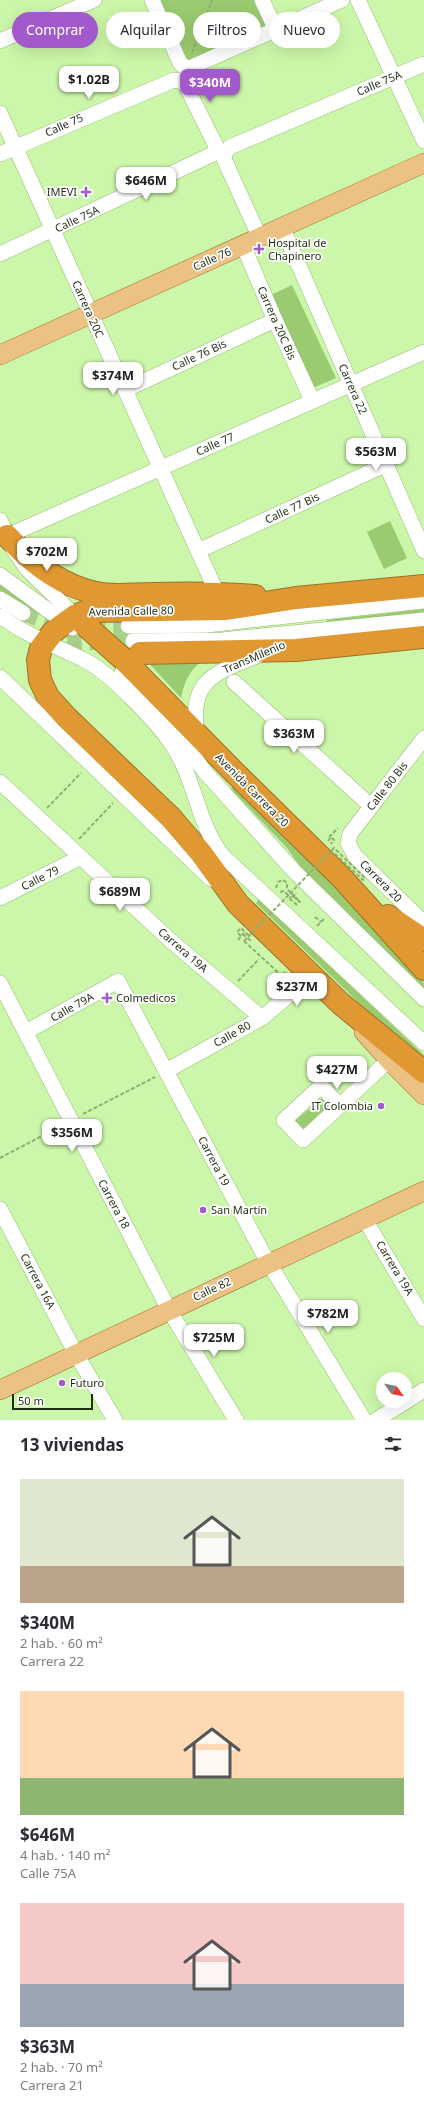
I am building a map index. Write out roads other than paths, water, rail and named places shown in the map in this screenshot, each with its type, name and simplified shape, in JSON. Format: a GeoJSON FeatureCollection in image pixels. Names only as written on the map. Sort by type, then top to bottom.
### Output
{"type":"FeatureCollection","features":[{"type":"Feature","properties":{"kind":"highway"},"geometry":{"type":"LineString","coordinates":[[4,528],[22,552],[39,567],[70,584],[96,593],[216,593],[296,598]]}},
{"type":"Feature","properties":{"kind":"highway","name":"Avenida Calle 80"},"geometry":{"type":"LineString","coordinates":[[43,642],[70,619],[88,611],[226,609],[296,598],[424,586]]}},
{"type":"Feature","properties":{"kind":"highway","name":"Avenida Carrera 20"},"geometry":{"type":"LineString","coordinates":[[70,619],[123,659],[189,734],[358,895],[424,969]]}},
{"type":"Feature","properties":{"kind":"highway"},"geometry":{"type":"LineString","coordinates":[[136,647],[238,652],[268,643],[303,650],[424,637]]}},
{"type":"Feature","properties":{"kind":"highway"},"geometry":{"type":"LineString","coordinates":[[43,642],[39,653],[40,680],[48,697],[67,718],[172,818],[201,853],[238,904],[340,1003],[424,1072]]}},
{"type":"Feature","properties":{"kind":"highway"},"geometry":{"type":"LineString","coordinates":[[358,895],[424,940]]}},
{"type":"Feature","properties":{"kind":"main road","name":"Calle 76"},"geometry":{"type":"LineString","coordinates":[[0,355],[424,163]]}},
{"type":"Feature","properties":{"kind":"main road"},"geometry":{"type":"LineString","coordinates":[[340,1003],[389,1060],[424,1095]]}},
{"type":"Feature","properties":{"kind":"main road","name":"Calle 82"},"geometry":{"type":"LineString","coordinates":[[0,1390],[424,1190]]}},
{"type":"Feature","properties":{"kind":"street"},"geometry":{"type":"LineString","coordinates":[[0,41],[94,0]]}},
{"type":"Feature","properties":{"kind":"street"},"geometry":{"type":"LineString","coordinates":[[152,0],[186,60],[183,67],[189,69],[269,33]]}},
{"type":"Feature","properties":{"kind":"street"},"geometry":{"type":"LineString","coordinates":[[262,0],[269,15]]}},
{"type":"Feature","properties":{"kind":"street"},"geometry":{"type":"LineString","coordinates":[[316,12],[342,0]]}},
{"type":"Feature","properties":{"kind":"street"},"geometry":{"type":"LineString","coordinates":[[358,0],[424,141]]}},
{"type":"Feature","properties":{"kind":"street","name":"Calle 75A"},"geometry":{"type":"LineString","coordinates":[[0,254],[213,154],[424,64]]}},
{"type":"Feature","properties":{"kind":"street","name":"Calle 75"},"geometry":{"type":"LineString","coordinates":[[0,154],[174,80],[181,80],[186,86],[216,146],[221,151]]}},
{"type":"Feature","properties":{"kind":"street","name":"Carrera 20C"},"geometry":{"type":"LineString","coordinates":[[0,113],[216,593]]}},
{"type":"Feature","properties":{"kind":"street"},"geometry":{"type":"LineString","coordinates":[[221,151],[252,241]]}},
{"type":"Feature","properties":{"kind":"street","name":"Carrera 22"},"geometry":{"type":"LineString","coordinates":[[282,227],[387,464],[420,527],[424,551]]}},
{"type":"Feature","properties":{"kind":"street","name":"Carrera 20C Bis"},"geometry":{"type":"LineString","coordinates":[[252,241],[274,320],[312,400]]}},
{"type":"Feature","properties":{"kind":"street","name":"Calle 76 Bis"},"geometry":{"type":"LineString","coordinates":[[125,390],[274,320]]}},
{"type":"Feature","properties":{"kind":"street","name":"Calle 77"},"geometry":{"type":"LineString","coordinates":[[4,528],[160,468],[350,383],[424,352]]}},
{"type":"Feature","properties":{"kind":"street","name":"Calle 77 Bis"},"geometry":{"type":"LineString","coordinates":[[198,552],[387,464]]}},
{"type":"Feature","properties":{"kind":"street"},"geometry":{"type":"LineString","coordinates":[[4,528],[18,558],[70,619]]}},
{"type":"Feature","properties":{"kind":"street"},"geometry":{"type":"LineString","coordinates":[[0,575],[70,619]]}},
{"type":"Feature","properties":{"kind":"street"},"geometry":{"type":"LineString","coordinates":[[0,599],[23,613]]}},
{"type":"Feature","properties":{"kind":"street","name":"TransMilenio"},"geometry":{"type":"LineString","coordinates":[[128,626],[206,626],[327,614],[424,601]]}},
{"type":"Feature","properties":{"kind":"street","name":"TransMilenio"},"geometry":{"type":"LineString","coordinates":[[327,614],[268,643],[208,680],[199,693],[189,734],[203,758],[236,799],[259,832],[321,900],[424,999]]}},
{"type":"Feature","properties":{"kind":"street"},"geometry":{"type":"LineString","coordinates":[[0,616],[11,627],[88,662],[114,682],[163,732],[180,756],[190,776],[209,834],[223,856],[424,1043]]}},
{"type":"Feature","properties":{"kind":"street","name":"TransMilenio"},"geometry":{"type":"LineString","coordinates":[[136,647],[222,640],[268,643],[310,633],[424,620]]}},
{"type":"Feature","properties":{"kind":"street","name":"TransMilenio"},"geometry":{"type":"LineString","coordinates":[[190,776],[189,734],[186,706],[194,682],[203,670],[238,652]]}},
{"type":"Feature","properties":{"kind":"street"},"geometry":{"type":"LineString","coordinates":[[0,676],[238,904]]}},
{"type":"Feature","properties":{"kind":"street"},"geometry":{"type":"LineString","coordinates":[[234,682],[371,806]]}},
{"type":"Feature","properties":{"kind":"street","name":"Calle 80 Bis"},"geometry":{"type":"LineString","coordinates":[[345,830],[371,806],[424,738]]}},
{"type":"Feature","properties":{"kind":"street","name":"Carrera 19A"},"geometry":{"type":"LineString","coordinates":[[0,782],[171,941],[230,989],[262,1018]]}},
{"type":"Feature","properties":{"kind":"street","name":"Carrera 20"},"geometry":{"type":"LineString","coordinates":[[345,830],[351,850],[424,923]]}},
{"type":"Feature","properties":{"kind":"street","name":"Calle 79"},"geometry":{"type":"LineString","coordinates":[[0,898],[76,852]]}},
{"type":"Feature","properties":{"kind":"street","name":"Calle 80"},"geometry":{"type":"LineString","coordinates":[[166,1071],[262,1018],[288,996],[308,972]]}},
{"type":"Feature","properties":{"kind":"street","name":"Calle 79A"},"geometry":{"type":"LineString","coordinates":[[26,1032],[118,981]]}},
{"type":"Feature","properties":{"kind":"street","name":"Carrera 19"},"geometry":{"type":"LineString","coordinates":[[118,981],[268,1263],[364,1420]]}},
{"type":"Feature","properties":{"kind":"street","name":"Carrera 18"},"geometry":{"type":"LineString","coordinates":[[0,983],[169,1310],[236,1420]]}},
{"type":"Feature","properties":{"kind":"street"},"geometry":{"type":"LineString","coordinates":[[340,1106],[389,1060]]}},
{"type":"Feature","properties":{"kind":"street","name":"Carrera 16A"},"geometry":{"type":"LineString","coordinates":[[0,1209],[76,1354],[115,1420]]}},
{"type":"Feature","properties":{"kind":"street","name":"Carrera 19A"},"geometry":{"type":"LineString","coordinates":[[364,1218],[424,1319]]}},
{"type":"Feature","properties":{"kind":"street"},"geometry":{"type":"LineString","coordinates":[[376,1420],[424,1390]]}},
{"type":"Feature","properties":{"kind":"tunnel"},"geometry":{"type":"LineString","coordinates":[[23,613],[48,622],[75,626],[128,626]]}},
{"type":"Feature","properties":{"kind":"tunnel"},"geometry":{"type":"LineString","coordinates":[[44,639],[76,643],[133,641]]}},
{"type":"Feature","properties":{"kind":"place","name":"IMEVI"},"geometry":{"type":"Point","coordinates":[86,192]}},
{"type":"Feature","properties":{"kind":"place","name":"Hospital de Chapinero"},"geometry":{"type":"Point","coordinates":[259,249]}},
{"type":"Feature","properties":{"kind":"place","name":"Colmedicos"},"geometry":{"type":"Point","coordinates":[107,998]}},
{"type":"Feature","properties":{"kind":"place","name":"IT Colombia"},"geometry":{"type":"Point","coordinates":[381,1106]}},
{"type":"Feature","properties":{"kind":"place","name":"San Martín"},"geometry":{"type":"Point","coordinates":[203,1210]}},
{"type":"Feature","properties":{"kind":"place","name":"Futuro"},"geometry":{"type":"Point","coordinates":[62,1383]}}]}
